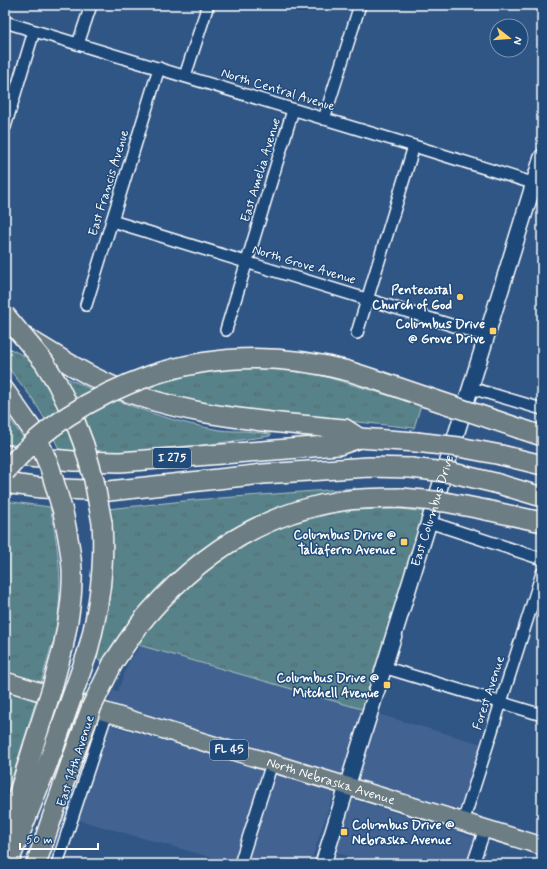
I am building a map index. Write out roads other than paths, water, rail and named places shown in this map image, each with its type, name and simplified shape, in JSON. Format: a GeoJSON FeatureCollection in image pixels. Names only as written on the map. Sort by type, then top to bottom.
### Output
{"type":"FeatureCollection","features":[{"type":"Feature","properties":{"kind":"highway"},"geometry":{"type":"LineString","coordinates":[[5,315],[44,362],[74,416],[94,480],[102,522],[103,557],[96,623],[87,654],[53,750],[8,864]]}},
{"type":"Feature","properties":{"kind":"highway"},"geometry":{"type":"LineString","coordinates":[[5,326],[92,376],[157,402],[214,414],[344,429],[360,438]]}},
{"type":"Feature","properties":{"kind":"highway"},"geometry":{"type":"LineString","coordinates":[[5,472],[32,444],[71,414],[106,393],[152,374],[174,368],[211,361],[239,358],[265,358],[316,364],[347,371],[542,436]]}},
{"type":"Feature","properties":{"kind":"highway"},"geometry":{"type":"LineString","coordinates":[[5,391],[31,428],[50,468],[63,512],[69,540],[72,572],[69,614],[63,648],[5,838]]}},
{"type":"Feature","properties":{"kind":"highway","name":"I 275"},"geometry":{"type":"LineString","coordinates":[[5,455],[74,462],[120,462],[339,445],[360,438],[459,447],[542,465]]}},
{"type":"Feature","properties":{"kind":"highway","name":"I 275"},"geometry":{"type":"LineString","coordinates":[[5,483],[41,488],[109,491],[263,474],[368,466],[411,468],[453,473],[495,483],[542,497]]}},
{"type":"Feature","properties":{"kind":"highway"},"geometry":{"type":"LineString","coordinates":[[36,864],[92,706],[113,663],[147,615],[191,570],[213,553],[259,526],[277,519],[312,507],[341,501],[371,498],[423,499],[542,522]]}},
{"type":"Feature","properties":{"kind":"main road","name":"East Columbus Drive"},"geometry":{"type":"LineString","coordinates":[[323,864],[487,336],[538,185],[542,157]]}},
{"type":"Feature","properties":{"kind":"main road","name":"North Nebraska Avenue"},"geometry":{"type":"LineString","coordinates":[[5,680],[542,846]]}},
{"type":"Feature","properties":{"kind":"street"},"geometry":{"type":"LineString","coordinates":[[78,44],[91,5]]}},
{"type":"Feature","properties":{"kind":"street"},"geometry":{"type":"LineString","coordinates":[[185,76],[208,5]]}},
{"type":"Feature","properties":{"kind":"street"},"geometry":{"type":"LineString","coordinates":[[324,119],[360,5]]}},
{"type":"Feature","properties":{"kind":"street","name":"North Central Avenue"},"geometry":{"type":"LineString","coordinates":[[5,22],[538,185]]}},
{"type":"Feature","properties":{"kind":"street"},"geometry":{"type":"LineString","coordinates":[[5,127],[34,31]]}},
{"type":"Feature","properties":{"kind":"street","name":"East Francis Avenue"},"geometry":{"type":"LineString","coordinates":[[86,305],[159,68]]}},
{"type":"Feature","properties":{"kind":"street","name":"East Amelia Avenue"},"geometry":{"type":"LineString","coordinates":[[226,330],[293,110]]}},
{"type":"Feature","properties":{"kind":"street"},"geometry":{"type":"LineString","coordinates":[[357,333],[414,146]]}},
{"type":"Feature","properties":{"kind":"street","name":"North Grove Avenue"},"geometry":{"type":"LineString","coordinates":[[112,221],[487,336]]}},
{"type":"Feature","properties":{"kind":"street"},"geometry":{"type":"LineString","coordinates":[[471,388],[542,409]]}},
{"type":"Feature","properties":{"kind":"street"},"geometry":{"type":"LineString","coordinates":[[429,522],[542,559]]}},
{"type":"Feature","properties":{"kind":"street","name":"Forest Avenue"},"geometry":{"type":"LineString","coordinates":[[463,822],[542,573]]}},
{"type":"Feature","properties":{"kind":"street"},"geometry":{"type":"LineString","coordinates":[[383,667],[542,715]]}},
{"type":"Feature","properties":{"kind":"street","name":"East 14th Avenue"},"geometry":{"type":"LineString","coordinates":[[57,864],[107,712]]}},
{"type":"Feature","properties":{"kind":"street"},"geometry":{"type":"LineString","coordinates":[[240,864],[272,763]]}},
{"type":"Feature","properties":{"kind":"street"},"geometry":{"type":"LineString","coordinates":[[474,864],[485,829]]}},
{"type":"Feature","properties":{"kind":"place","name":"Pentecostal Church of God"},"geometry":{"type":"Point","coordinates":[460,297]}},
{"type":"Feature","properties":{"kind":"place","name":"Columbus Drive @ Grove Drive"},"geometry":{"type":"Point","coordinates":[493,331]}},
{"type":"Feature","properties":{"kind":"place","name":"Columbus Drive @ Taliaferro Avenue"},"geometry":{"type":"Point","coordinates":[404,542]}},
{"type":"Feature","properties":{"kind":"place","name":"Columbus Drive @ Mitchell Avenue"},"geometry":{"type":"Point","coordinates":[387,685]}},
{"type":"Feature","properties":{"kind":"place","name":"Columbus Drive @ Nebraska Avenue"},"geometry":{"type":"Point","coordinates":[344,832]}}]}
